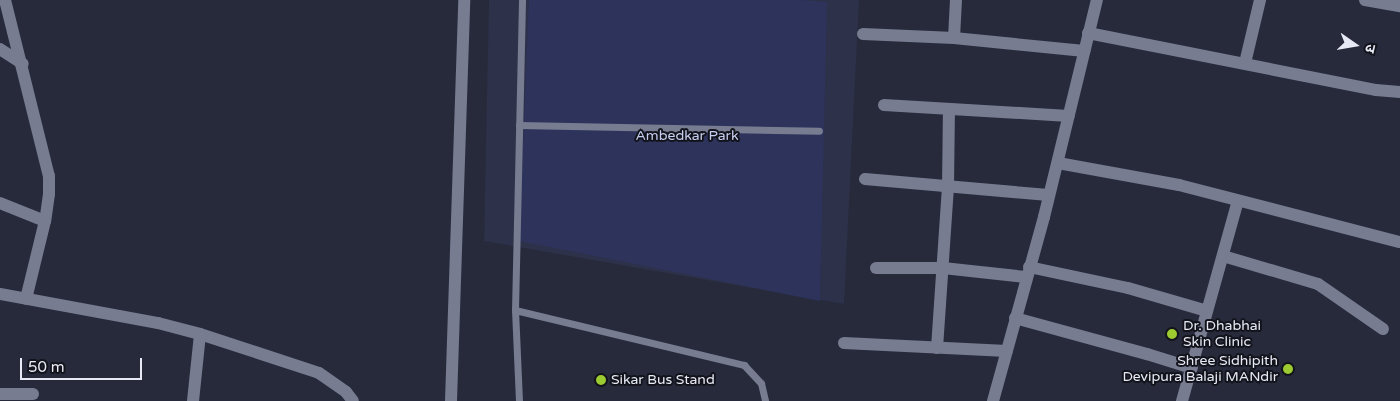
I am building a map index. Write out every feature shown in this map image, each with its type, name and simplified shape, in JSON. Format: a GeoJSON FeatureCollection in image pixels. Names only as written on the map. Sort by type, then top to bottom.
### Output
{"type":"FeatureCollection","features":[{"type":"Feature","properties":{"kind":"street"},"geometry":{"type":"LineString","coordinates":[[5,0],[23,64],[49,176],[49,194],[45,221],[26,299]]}},
{"type":"Feature","properties":{"kind":"street"},"geometry":{"type":"LineString","coordinates":[[451,401],[464,0]]}},
{"type":"Feature","properties":{"kind":"street"},"geometry":{"type":"LineString","coordinates":[[954,38],[956,0]]}},
{"type":"Feature","properties":{"kind":"street"},"geometry":{"type":"LineString","coordinates":[[993,401],[1044,217],[1088,33],[1098,0]]}},
{"type":"Feature","properties":{"kind":"street"},"geometry":{"type":"LineString","coordinates":[[1245,63],[1260,0]]}},
{"type":"Feature","properties":{"kind":"street"},"geometry":{"type":"LineString","coordinates":[[1365,0],[1400,6]]}},
{"type":"Feature","properties":{"kind":"street"},"geometry":{"type":"LineString","coordinates":[[1088,33],[1376,90],[1400,92]]}},
{"type":"Feature","properties":{"kind":"street"},"geometry":{"type":"LineString","coordinates":[[863,34],[954,38],[1084,51]]}},
{"type":"Feature","properties":{"kind":"street"},"geometry":{"type":"LineString","coordinates":[[0,50],[23,64]]}},
{"type":"Feature","properties":{"kind":"street"},"geometry":{"type":"LineString","coordinates":[[884,105],[1069,116]]}},
{"type":"Feature","properties":{"kind":"street"},"geometry":{"type":"LineString","coordinates":[[938,348],[948,186],[950,109]]}},
{"type":"Feature","properties":{"kind":"street"},"geometry":{"type":"LineString","coordinates":[[1058,162],[1179,184],[1400,242]]}},
{"type":"Feature","properties":{"kind":"street"},"geometry":{"type":"LineString","coordinates":[[866,179],[1048,195]]}},
{"type":"Feature","properties":{"kind":"street"},"geometry":{"type":"LineString","coordinates":[[1182,401],[1238,201]]}},
{"type":"Feature","properties":{"kind":"street"},"geometry":{"type":"LineString","coordinates":[[0,203],[45,221]]}},
{"type":"Feature","properties":{"kind":"street"},"geometry":{"type":"LineString","coordinates":[[1223,256],[1318,284],[1383,329]]}},
{"type":"Feature","properties":{"kind":"street"},"geometry":{"type":"LineString","coordinates":[[876,268],[943,268],[1028,272],[1128,288],[1207,311]]}},
{"type":"Feature","properties":{"kind":"street"},"geometry":{"type":"LineString","coordinates":[[0,294],[158,323],[200,334],[319,373],[346,392],[353,401]]}},
{"type":"Feature","properties":{"kind":"street"},"geometry":{"type":"LineString","coordinates":[[1015,318],[1192,368]]}},
{"type":"Feature","properties":{"kind":"street"},"geometry":{"type":"LineString","coordinates":[[193,401],[200,334]]}},
{"type":"Feature","properties":{"kind":"street"},"geometry":{"type":"LineString","coordinates":[[844,344],[1006,351]]}},
{"type":"Feature","properties":{"kind":"street"},"geometry":{"type":"LineString","coordinates":[[0,394],[33,394]]}},
{"type":"Feature","properties":{"kind":"lane"},"geometry":{"type":"LineString","coordinates":[[519,401],[515,310],[522,0]]}},
{"type":"Feature","properties":{"kind":"lane"},"geometry":{"type":"LineString","coordinates":[[519,126],[820,132]]}},
{"type":"Feature","properties":{"kind":"lane"},"geometry":{"type":"LineString","coordinates":[[515,310],[744,364],[761,383],[765,401]]}},
{"type":"Feature","properties":{"kind":"shaded area","name":"Ambedkar Park"},"geometry":{"type":"Polygon","coordinates":[[[489,0],[859,0],[844,304],[484,241],[489,0]]]}},
{"type":"Feature","properties":{"kind":"green space","name":"Ambedkar Park"},"geometry":{"type":"Polygon","coordinates":[[[529,0],[802,0],[827,2],[820,301],[519,241],[529,0]]]}},
{"type":"Feature","properties":{"kind":"place","name":"Dr. Dhabhai Skin Clinic"},"geometry":{"type":"Point","coordinates":[1172,334]}},
{"type":"Feature","properties":{"kind":"place","name":"Shree Sidhipith Devipura Balaji MANdir"},"geometry":{"type":"Point","coordinates":[1288,369]}},
{"type":"Feature","properties":{"kind":"place","name":"Sikar Bus Stand"},"geometry":{"type":"Point","coordinates":[601,380]}}]}
